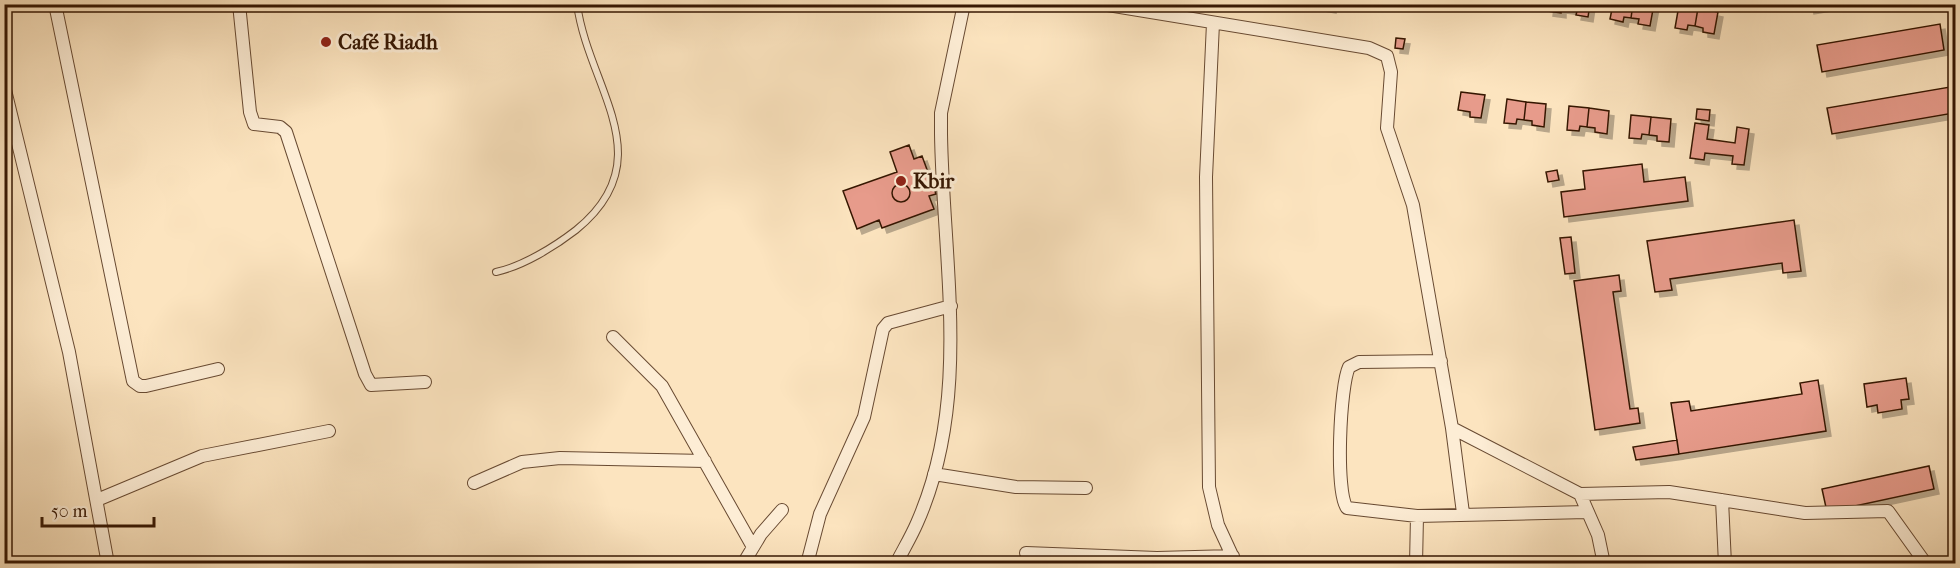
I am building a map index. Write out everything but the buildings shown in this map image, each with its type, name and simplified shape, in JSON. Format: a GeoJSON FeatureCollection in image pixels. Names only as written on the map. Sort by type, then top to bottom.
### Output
{"type":"FeatureCollection","features":[{"type":"Feature","properties":{"kind":"street"},"geometry":{"type":"LineString","coordinates":[[55,4],[133,381],[140,386],[146,386],[218,369]]}},
{"type":"Feature","properties":{"kind":"street"},"geometry":{"type":"LineString","coordinates":[[238,4],[250,112],[254,124],[280,127],[286,132],[364,374],[371,385],[425,382]]}},
{"type":"Feature","properties":{"kind":"street"},"geometry":{"type":"LineString","coordinates":[[896,564],[917,524],[934,474],[949,393],[951,306],[940,134],[941,113],[964,4]]}},
{"type":"Feature","properties":{"kind":"street"},"geometry":{"type":"LineString","coordinates":[[1102,4],[1369,48],[1387,56],[1391,72],[1387,128],[1413,205],[1452,428],[1463,513]]}},
{"type":"Feature","properties":{"kind":"street"},"geometry":{"type":"LineString","coordinates":[[1026,553],[1156,561],[1234,560],[1218,525],[1209,487],[1206,177],[1213,23]]}},
{"type":"Feature","properties":{"kind":"street"},"geometry":{"type":"LineString","coordinates":[[4,86],[69,352],[108,564]]}},
{"type":"Feature","properties":{"kind":"street"},"geometry":{"type":"LineString","coordinates":[[807,564],[819,514],[864,417],[883,329],[888,323],[951,306]]}},
{"type":"Feature","properties":{"kind":"street"},"geometry":{"type":"LineString","coordinates":[[613,337],[662,386],[753,548]]}},
{"type":"Feature","properties":{"kind":"street"},"geometry":{"type":"LineString","coordinates":[[1441,361],[1353,363],[1346,374],[1343,386],[1340,458],[1344,505],[1351,509],[1417,516],[1463,513],[1587,512]]}},
{"type":"Feature","properties":{"kind":"street"},"geometry":{"type":"LineString","coordinates":[[1452,428],[1580,494],[1669,492],[1805,513],[1888,510],[1926,564]]}},
{"type":"Feature","properties":{"kind":"street"},"geometry":{"type":"LineString","coordinates":[[97,500],[202,456],[329,431]]}},
{"type":"Feature","properties":{"kind":"street"},"geometry":{"type":"LineString","coordinates":[[474,483],[522,462],[560,458],[705,462]]}},
{"type":"Feature","properties":{"kind":"street"},"geometry":{"type":"LineString","coordinates":[[934,474],[1016,487],[1086,488]]}},
{"type":"Feature","properties":{"kind":"street"},"geometry":{"type":"LineString","coordinates":[[1580,494],[1599,536],[1604,564]]}},
{"type":"Feature","properties":{"kind":"street"},"geometry":{"type":"LineString","coordinates":[[1722,500],[1725,564]]}},
{"type":"Feature","properties":{"kind":"street"},"geometry":{"type":"LineString","coordinates":[[743,564],[782,510]]}},
{"type":"Feature","properties":{"kind":"street"},"geometry":{"type":"LineString","coordinates":[[1416,564],[1417,516]]}},
{"type":"Feature","properties":{"kind":"lane"},"geometry":{"type":"LineString","coordinates":[[496,272],[509,269],[563,240],[595,214],[613,188],[619,164],[617,139],[601,79],[580,24],[577,4]]}},
{"type":"Feature","properties":{"kind":"place","name":"Café Riadh"},"geometry":{"type":"Point","coordinates":[326,42]}},
{"type":"Feature","properties":{"kind":"place","name":"Kbir"},"geometry":{"type":"Point","coordinates":[901,181]}}]}
